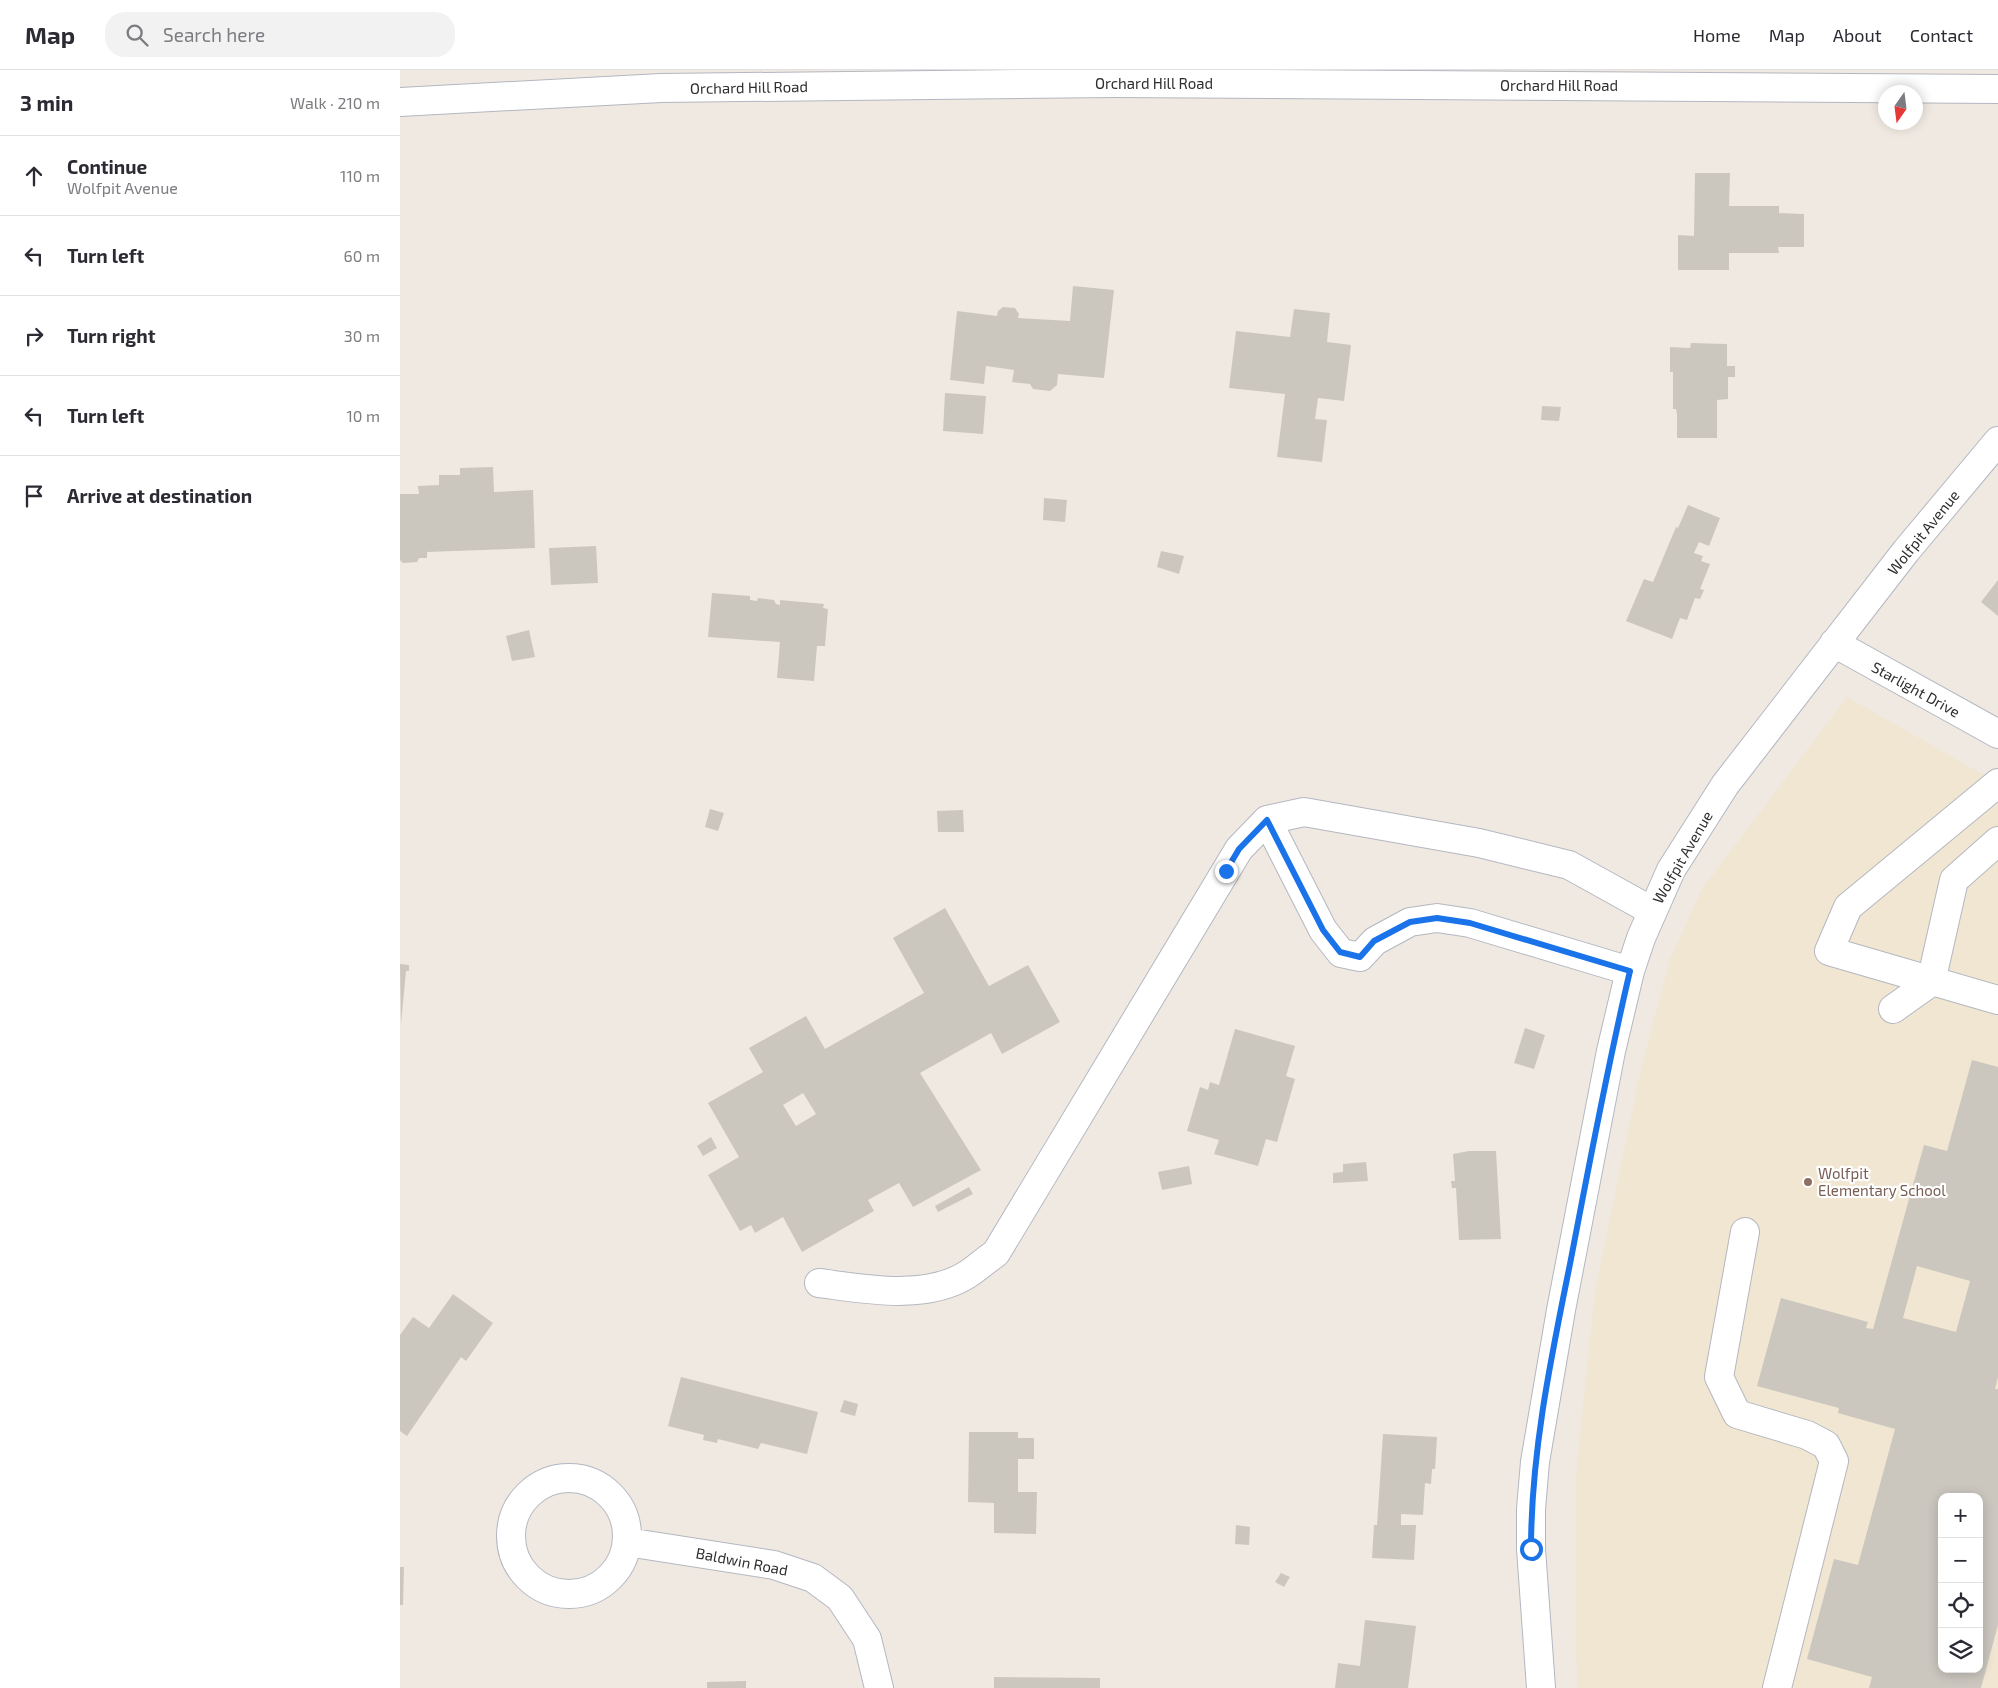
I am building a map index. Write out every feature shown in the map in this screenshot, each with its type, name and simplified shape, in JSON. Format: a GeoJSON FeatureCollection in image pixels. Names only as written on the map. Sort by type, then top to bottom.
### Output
{"type":"FeatureCollection","features":[{"type":"Feature","properties":{"kind":"street","name":"Orchard Hill Road"},"geometry":{"type":"LineString","coordinates":[[400,102],[661,88],[710,79],[1998,89]]}},
{"type":"Feature","properties":{"kind":"street","name":"Wolfpit Avenue"},"geometry":{"type":"LineString","coordinates":[[1542,1688],[1531,1549],[1531,1509],[1535,1462],[1559,1319],[1599,1108],[1630,971],[1652,911],[1671,870],[1725,785],[1906,551],[1998,441]]}},
{"type":"Feature","properties":{"kind":"street","name":"Starlight Drive"},"geometry":{"type":"LineString","coordinates":[[1834,643],[1998,734]]}},
{"type":"Feature","properties":{"kind":"street"},"geometry":{"type":"LineString","coordinates":[[1998,783],[1848,908],[1829,951],[1998,1000]]}},
{"type":"Feature","properties":{"kind":"street"},"geometry":{"type":"LineString","coordinates":[[819,1283],[879,1290],[930,1289],[966,1275],[996,1253],[1239,849],[1267,820],[1304,812],[1479,843],[1569,865],[1652,911]]}},
{"type":"Feature","properties":{"kind":"street"},"geometry":{"type":"LineString","coordinates":[[1267,820],[1323,930],[1340,952],[1360,957],[1374,941],[1410,922],[1437,918],[1470,923],[1630,971]]}},
{"type":"Feature","properties":{"kind":"street"},"geometry":{"type":"LineString","coordinates":[[1893,1009],[1931,982],[1954,880],[1998,841]]}},
{"type":"Feature","properties":{"kind":"street"},"geometry":{"type":"LineString","coordinates":[[1745,1232],[1719,1377],[1737,1414],[1807,1435],[1826,1445],[1834,1461],[1777,1688]]}},
{"type":"Feature","properties":{"kind":"street"},"geometry":{"type":"LineString","coordinates":[[566,1478],[586,1480],[604,1489],[618,1504],[626,1522],[627,1542],[622,1559],[612,1574],[598,1586],[581,1593],[562,1593],[544,1589],[529,1578],[518,1564],[512,1546],[511,1526],[518,1508],[530,1492],[547,1482],[566,1478]]}},
{"type":"Feature","properties":{"kind":"street","name":"Baldwin Road"},"geometry":{"type":"LineString","coordinates":[[627,1542],[774,1564],[813,1578],[840,1598],[867,1639],[879,1688]]}},
{"type":"Feature","properties":{"kind":"shaded area","name":"Wolfpit Elementary School"},"geometry":{"type":"Polygon","coordinates":[[[1847,697],[1998,783],[1998,1688],[1578,1688],[1576,1650],[1576,1476],[1595,1291],[1640,1074],[1670,959],[1702,889],[1847,697]]]}},
{"type":"Feature","properties":{"kind":"building"},"geometry":{"type":"Polygon","coordinates":[[[1695,173],[1730,173],[1729,206],[1779,206],[1779,213],[1804,214],[1804,247],[1778,247],[1779,253],[1729,253],[1729,270],[1678,270],[1678,235],[1694,236],[1695,173]]]}},
{"type":"Feature","properties":{"kind":"building"},"geometry":{"type":"Polygon","coordinates":[[[1073,286],[1114,290],[1104,378],[1058,374],[1057,385],[1050,391],[1033,389],[1030,384],[1012,382],[1014,370],[986,366],[984,384],[950,380],[957,311],[997,316],[998,311],[1003,307],[1015,308],[1019,314],[1018,318],[1070,321],[1073,286]]]}},
{"type":"Feature","properties":{"kind":"building"},"geometry":{"type":"Polygon","coordinates":[[[1294,309],[1330,313],[1327,342],[1351,345],[1344,401],[1318,398],[1315,419],[1327,420],[1322,462],[1277,457],[1285,394],[1229,388],[1236,331],[1290,337],[1294,309]]]}},
{"type":"Feature","properties":{"kind":"building"},"geometry":{"type":"Polygon","coordinates":[[[1691,343],[1727,344],[1727,366],[1735,366],[1735,377],[1728,377],[1728,399],[1717,400],[1717,438],[1677,438],[1677,414],[1676,409],[1673,409],[1673,372],[1670,372],[1670,347],[1690,348],[1691,343]]]}},
{"type":"Feature","properties":{"kind":"building"},"geometry":{"type":"Polygon","coordinates":[[[945,393],[986,396],[983,434],[943,431],[945,393]]]}},
{"type":"Feature","properties":{"kind":"building"},"geometry":{"type":"Polygon","coordinates":[[[1542,406],[1561,407],[1559,421],[1541,420],[1542,406]]]}},
{"type":"Feature","properties":{"kind":"building"},"geometry":{"type":"Polygon","coordinates":[[[493,467],[494,492],[533,490],[535,548],[427,552],[427,558],[419,558],[417,562],[403,563],[400,560],[400,494],[419,494],[418,486],[439,485],[439,475],[460,475],[460,468],[493,467]]]}},
{"type":"Feature","properties":{"kind":"building"},"geometry":{"type":"Polygon","coordinates":[[[1044,498],[1067,500],[1065,522],[1043,520],[1044,498]]]}},
{"type":"Feature","properties":{"kind":"building"},"geometry":{"type":"Polygon","coordinates":[[[1688,505],[1720,518],[1709,546],[1699,542],[1694,553],[1703,556],[1701,561],[1710,564],[1700,589],[1704,590],[1700,599],[1695,598],[1687,620],[1680,618],[1672,639],[1626,621],[1644,579],[1653,582],[1676,527],[1678,528],[1688,505]]]}},
{"type":"Feature","properties":{"kind":"building"},"geometry":{"type":"Polygon","coordinates":[[[596,546],[598,583],[551,585],[549,548],[596,546]]]}},
{"type":"Feature","properties":{"kind":"building"},"geometry":{"type":"Polygon","coordinates":[[[1161,551],[1184,556],[1179,574],[1157,567],[1161,551]]]}},
{"type":"Feature","properties":{"kind":"building"},"geometry":{"type":"Polygon","coordinates":[[[1998,580],[1998,616],[1981,602],[1998,580]]]}},
{"type":"Feature","properties":{"kind":"building"},"geometry":{"type":"Polygon","coordinates":[[[712,593],[750,596],[750,600],[757,601],[758,598],[774,600],[776,604],[780,605],[780,600],[824,604],[823,608],[828,609],[825,646],[817,646],[814,681],[777,678],[780,642],[708,637],[712,593]]]}},
{"type":"Feature","properties":{"kind":"building"},"geometry":{"type":"Polygon","coordinates":[[[529,630],[535,657],[512,661],[506,636],[529,630]]]}},
{"type":"Feature","properties":{"kind":"building"},"geometry":{"type":"Polygon","coordinates":[[[710,809],[724,813],[718,831],[705,827],[710,809]]]}},
{"type":"Feature","properties":{"kind":"building"},"geometry":{"type":"Polygon","coordinates":[[[963,810],[964,832],[938,832],[937,811],[963,810]]]}},
{"type":"Feature","properties":{"kind":"building"},"geometry":{"type":"Polygon","coordinates":[[[945,908],[989,986],[1028,965],[1060,1022],[1002,1054],[991,1033],[920,1073],[981,1170],[913,1207],[899,1183],[868,1200],[874,1211],[802,1252],[783,1217],[755,1233],[751,1225],[740,1231],[708,1175],[739,1157],[708,1103],[763,1072],[749,1048],[806,1016],[825,1049],[924,993],[893,938],[945,908]],[[803,1093],[783,1105],[796,1126],[816,1114],[803,1093]]]}},
{"type":"Feature","properties":{"kind":"building"},"geometry":{"type":"Polygon","coordinates":[[[400,964],[409,965],[409,971],[406,971],[401,1024],[400,964]]]}},
{"type":"Feature","properties":{"kind":"building"},"geometry":{"type":"Polygon","coordinates":[[[1525,1028],[1545,1035],[1534,1069],[1514,1063],[1525,1028]]]}},
{"type":"Feature","properties":{"kind":"building"},"geometry":{"type":"Polygon","coordinates":[[[1235,1029],[1295,1046],[1286,1076],[1295,1079],[1277,1142],[1266,1139],[1258,1166],[1214,1154],[1219,1140],[1187,1131],[1200,1087],[1208,1090],[1210,1082],[1219,1085],[1235,1029]]]}},
{"type":"Feature","properties":{"kind":"building"},"geometry":{"type":"Polygon","coordinates":[[[1972,1060],[1998,1067],[1998,1377],[1995,1389],[1998,1389],[1998,1625],[1981,1688],[1869,1688],[1872,1677],[1807,1659],[1834,1559],[1858,1565],[1895,1429],[1838,1413],[1839,1408],[1757,1386],[1781,1298],[1868,1322],[1866,1328],[1873,1329],[1924,1145],[1947,1151],[1972,1060]],[[1917,1266],[1903,1318],[1956,1332],[1970,1281],[1917,1266]]]}},
{"type":"Feature","properties":{"kind":"building"},"geometry":{"type":"Polygon","coordinates":[[[711,1137],[717,1148],[703,1156],[697,1146],[711,1137]]]}},
{"type":"Feature","properties":{"kind":"building"},"geometry":{"type":"Polygon","coordinates":[[[1469,1151],[1496,1151],[1501,1239],[1459,1240],[1456,1188],[1452,1188],[1451,1181],[1455,1181],[1453,1154],[1469,1151]]]}},
{"type":"Feature","properties":{"kind":"building"},"geometry":{"type":"Polygon","coordinates":[[[1366,1162],[1368,1181],[1333,1183],[1333,1173],[1343,1172],[1343,1164],[1366,1162]]]}},
{"type":"Feature","properties":{"kind":"building"},"geometry":{"type":"Polygon","coordinates":[[[1189,1166],[1192,1184],[1162,1190],[1158,1172],[1189,1166]]]}},
{"type":"Feature","properties":{"kind":"building"},"geometry":{"type":"Polygon","coordinates":[[[969,1187],[973,1194],[938,1212],[935,1206],[969,1187]]]}},
{"type":"Feature","properties":{"kind":"building"},"geometry":{"type":"Polygon","coordinates":[[[453,1294],[493,1323],[466,1361],[461,1357],[407,1436],[400,1431],[400,1335],[413,1317],[429,1328],[453,1294]]]}},
{"type":"Feature","properties":{"kind":"building"},"geometry":{"type":"Polygon","coordinates":[[[681,1377],[818,1412],[807,1454],[761,1443],[758,1449],[718,1439],[717,1443],[703,1440],[704,1435],[668,1426],[681,1377]]]}},
{"type":"Feature","properties":{"kind":"building"},"geometry":{"type":"Polygon","coordinates":[[[844,1400],[858,1404],[855,1416],[840,1412],[844,1400]]]}},
{"type":"Feature","properties":{"kind":"building"},"geometry":{"type":"Polygon","coordinates":[[[969,1432],[1018,1432],[1018,1438],[1034,1438],[1034,1459],[1018,1459],[1018,1492],[1037,1492],[1036,1534],[994,1533],[994,1503],[968,1502],[969,1432]]]}},
{"type":"Feature","properties":{"kind":"building"},"geometry":{"type":"Polygon","coordinates":[[[1383,1434],[1437,1437],[1435,1469],[1432,1469],[1431,1484],[1425,1483],[1423,1515],[1401,1514],[1401,1525],[1416,1525],[1414,1560],[1372,1558],[1374,1525],[1377,1525],[1383,1434]]]}},
{"type":"Feature","properties":{"kind":"building"},"geometry":{"type":"Polygon","coordinates":[[[1236,1525],[1250,1527],[1249,1545],[1235,1544],[1236,1525]]]}},
{"type":"Feature","properties":{"kind":"building"},"geometry":{"type":"Polygon","coordinates":[[[400,1567],[404,1567],[403,1605],[400,1605],[400,1567]]]}},
{"type":"Feature","properties":{"kind":"building"},"geometry":{"type":"Polygon","coordinates":[[[1281,1573],[1290,1577],[1284,1587],[1275,1582],[1281,1573]]]}},
{"type":"Feature","properties":{"kind":"building"},"geometry":{"type":"Polygon","coordinates":[[[1365,1620],[1416,1626],[1408,1688],[1335,1688],[1338,1663],[1360,1666],[1365,1620]]]}},
{"type":"Feature","properties":{"kind":"building"},"geometry":{"type":"Polygon","coordinates":[[[994,1677],[1100,1678],[1100,1688],[994,1688],[994,1677]]]}},
{"type":"Feature","properties":{"kind":"building"},"geometry":{"type":"Polygon","coordinates":[[[746,1681],[746,1688],[707,1688],[707,1682],[746,1681]]]}},
{"type":"Feature","properties":{"kind":"place","name":"Wolfpit Elementary School"},"geometry":{"type":"Point","coordinates":[1808,1182]}},
{"type":"Feature","properties":{"kind":"route"},"geometry":{"type":"LineString","coordinates":[[1226,871],[1239,849],[1267,820],[1323,930],[1340,952],[1360,957],[1374,941],[1410,922],[1437,918],[1470,923],[1630,971],[1599,1108],[1544,1406],[1533,1482],[1531,1549]]}}]}
